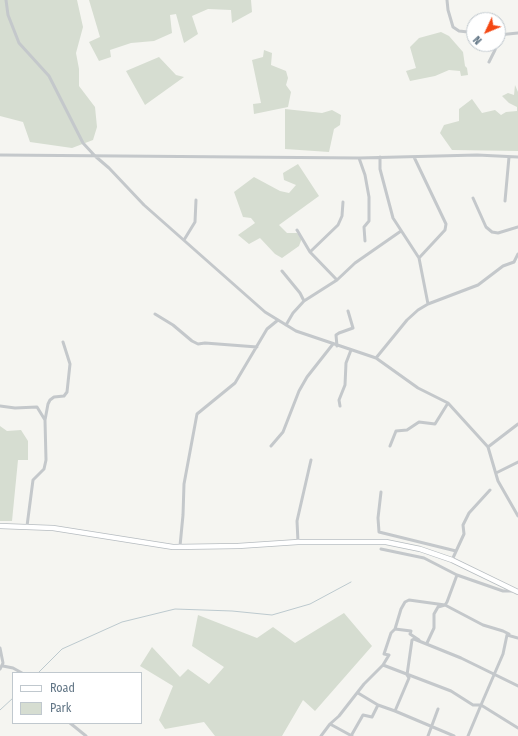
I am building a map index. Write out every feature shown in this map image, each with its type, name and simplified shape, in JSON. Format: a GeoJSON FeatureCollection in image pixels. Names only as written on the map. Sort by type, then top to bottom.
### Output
{"type":"FeatureCollection","features":[{"type":"Feature","properties":{"kind":"main road"},"geometry":{"type":"LineString","coordinates":[[0,526],[53,528],[164,546],[238,546],[298,542],[386,542],[420,549],[452,560],[518,591]]}},
{"type":"Feature","properties":{"kind":"street"},"geometry":{"type":"LineString","coordinates":[[6,0],[8,15],[19,43],[49,76],[83,143],[95,156],[109,168],[144,205],[250,299],[278,320],[296,331],[376,358],[418,388],[448,403],[488,447],[496,473],[517,510],[518,516]]}},
{"type":"Feature","properties":{"kind":"street"},"geometry":{"type":"LineString","coordinates":[[447,0],[453,27],[459,31],[466,32]]}},
{"type":"Feature","properties":{"kind":"street"},"geometry":{"type":"LineString","coordinates":[[506,34],[518,33]]}},
{"type":"Feature","properties":{"kind":"street"},"geometry":{"type":"LineString","coordinates":[[489,62],[494,52]]}},
{"type":"Feature","properties":{"kind":"street"},"geometry":{"type":"LineString","coordinates":[[0,155],[359,158],[477,155],[518,158]]}},
{"type":"Feature","properties":{"kind":"street"},"geometry":{"type":"LineString","coordinates":[[380,157],[380,169],[393,218],[419,258],[428,304]]}},
{"type":"Feature","properties":{"kind":"street"},"geometry":{"type":"LineString","coordinates":[[414,157],[446,224],[445,230],[419,258]]}},
{"type":"Feature","properties":{"kind":"street"},"geometry":{"type":"LineString","coordinates":[[505,201],[509,157]]}},
{"type":"Feature","properties":{"kind":"street"},"geometry":{"type":"LineString","coordinates":[[359,158],[365,175],[369,197],[369,221],[364,227],[364,241]]}},
{"type":"Feature","properties":{"kind":"street"},"geometry":{"type":"LineString","coordinates":[[473,198],[486,227],[492,232],[498,233],[518,227]]}},
{"type":"Feature","properties":{"kind":"street"},"geometry":{"type":"LineString","coordinates":[[184,240],[195,222],[196,200]]}},
{"type":"Feature","properties":{"kind":"street"},"geometry":{"type":"LineString","coordinates":[[310,252],[338,225],[342,216],[343,202]]}},
{"type":"Feature","properties":{"kind":"street"},"geometry":{"type":"LineString","coordinates":[[297,230],[310,252],[337,280]]}},
{"type":"Feature","properties":{"kind":"street"},"geometry":{"type":"LineString","coordinates":[[286,324],[304,301],[337,280],[355,263],[401,231]]}},
{"type":"Feature","properties":{"kind":"street"},"geometry":{"type":"LineString","coordinates":[[376,358],[411,316],[428,304],[478,285],[503,266],[514,262],[518,254]]}},
{"type":"Feature","properties":{"kind":"street"},"geometry":{"type":"LineString","coordinates":[[282,271],[300,293],[304,301]]}},
{"type":"Feature","properties":{"kind":"street"},"geometry":{"type":"LineString","coordinates":[[271,446],[283,432],[299,391],[307,377],[335,345],[336,335],[339,332],[353,328],[348,311]]}},
{"type":"Feature","properties":{"kind":"street"},"geometry":{"type":"LineString","coordinates":[[154,314],[173,325],[192,342],[198,344],[257,347]]}},
{"type":"Feature","properties":{"kind":"street"},"geometry":{"type":"LineString","coordinates":[[180,546],[184,484],[197,414],[235,383],[267,329],[278,320]]}},
{"type":"Feature","properties":{"kind":"street"},"geometry":{"type":"LineString","coordinates":[[27,526],[33,480],[44,469],[46,460],[45,420],[48,404],[54,397],[64,396],[67,392],[70,364],[62,342]]}},
{"type":"Feature","properties":{"kind":"street"},"geometry":{"type":"LineString","coordinates":[[340,406],[340,396],[345,385],[346,363],[351,350]]}},
{"type":"Feature","properties":{"kind":"street"},"geometry":{"type":"LineString","coordinates":[[390,446],[396,431],[407,430],[419,422],[435,424],[448,403]]}},
{"type":"Feature","properties":{"kind":"street"},"geometry":{"type":"LineString","coordinates":[[0,406],[15,408],[37,407],[45,420]]}},
{"type":"Feature","properties":{"kind":"street"},"geometry":{"type":"LineString","coordinates":[[488,447],[518,424]]}},
{"type":"Feature","properties":{"kind":"street"},"geometry":{"type":"LineString","coordinates":[[298,542],[297,521],[311,460]]}},
{"type":"Feature","properties":{"kind":"street"},"geometry":{"type":"LineString","coordinates":[[496,473],[518,462]]}},
{"type":"Feature","properties":{"kind":"street"},"geometry":{"type":"LineString","coordinates":[[452,560],[464,534],[463,524],[469,513],[490,490]]}},
{"type":"Feature","properties":{"kind":"street"},"geometry":{"type":"LineString","coordinates":[[381,492],[378,518],[379,532],[456,551]]}},
{"type":"Feature","properties":{"kind":"street"},"geometry":{"type":"LineString","coordinates":[[381,549],[424,558],[458,575],[503,591],[518,591]]}},
{"type":"Feature","properties":{"kind":"street"},"geometry":{"type":"LineString","coordinates":[[445,605],[458,575]]}},
{"type":"Feature","properties":{"kind":"street"},"geometry":{"type":"LineString","coordinates":[[321,736],[364,684],[383,665],[389,655],[384,654],[391,633],[395,629],[405,602],[409,600],[445,605],[483,625],[503,631],[518,638]]}},
{"type":"Feature","properties":{"kind":"street"},"geometry":{"type":"LineString","coordinates":[[427,643],[434,628],[434,614],[438,607],[445,605]]}},
{"type":"Feature","properties":{"kind":"street"},"geometry":{"type":"LineString","coordinates":[[395,629],[411,631],[410,634],[421,641]]}},
{"type":"Feature","properties":{"kind":"street"},"geometry":{"type":"LineString","coordinates":[[468,736],[504,654],[507,635],[509,634]]}},
{"type":"Feature","properties":{"kind":"street"},"geometry":{"type":"LineString","coordinates":[[396,711],[409,678],[407,675],[412,640],[427,643],[518,686]]}},
{"type":"Feature","properties":{"kind":"street"},"geometry":{"type":"LineString","coordinates":[[0,648],[1,667],[13,668],[20,672]]}},
{"type":"Feature","properties":{"kind":"street"},"geometry":{"type":"LineString","coordinates":[[383,665],[451,691],[473,705],[481,706],[518,728]]}},
{"type":"Feature","properties":{"kind":"street"},"geometry":{"type":"LineString","coordinates":[[358,693],[378,705],[396,711],[454,736]]}},
{"type":"Feature","properties":{"kind":"street"},"geometry":{"type":"LineString","coordinates":[[330,724],[351,736],[363,715],[372,717],[378,705]]}},
{"type":"Feature","properties":{"kind":"street"},"geometry":{"type":"LineString","coordinates":[[428,736],[438,709]]}},
{"type":"Feature","properties":{"kind":"street"},"geometry":{"type":"LineString","coordinates":[[71,724],[86,736]]}},
{"type":"Feature","properties":{"kind":"green space"},"geometry":{"type":"Polygon","coordinates":[[[0,0],[77,0],[83,27],[76,53],[79,69],[79,86],[95,107],[97,127],[93,140],[72,148],[30,142],[23,122],[0,116],[0,0]]]}},
{"type":"Feature","properties":{"kind":"green space"},"geometry":{"type":"Polygon","coordinates":[[[89,0],[251,0],[252,12],[232,23],[231,10],[208,9],[192,16],[198,34],[184,43],[176,14],[170,15],[172,33],[154,41],[131,43],[110,50],[111,57],[99,61],[89,42],[100,37],[89,0]]]}},
{"type":"Feature","properties":{"kind":"green space"},"geometry":{"type":"Polygon","coordinates":[[[441,32],[449,36],[463,52],[468,75],[461,76],[460,71],[449,70],[435,76],[410,81],[406,71],[416,68],[410,47],[419,38],[441,32]]]}},
{"type":"Feature","properties":{"kind":"green space"},"geometry":{"type":"Polygon","coordinates":[[[264,50],[272,53],[271,65],[286,71],[288,78],[286,85],[291,92],[288,107],[254,114],[253,104],[261,103],[252,60],[263,57],[264,50]]]}},
{"type":"Feature","properties":{"kind":"green space"},"geometry":{"type":"Polygon","coordinates":[[[159,57],[176,75],[184,77],[145,105],[126,71],[159,57]]]}},
{"type":"Feature","properties":{"kind":"green space"},"geometry":{"type":"Polygon","coordinates":[[[515,85],[518,92],[518,151],[452,150],[440,133],[444,125],[459,121],[459,109],[472,99],[482,113],[495,110],[501,115],[506,112],[517,111],[517,107],[509,103],[502,96],[508,93],[514,95],[515,85]]]}},
{"type":"Feature","properties":{"kind":"green space"},"geometry":{"type":"Polygon","coordinates":[[[285,109],[322,113],[332,110],[341,115],[340,125],[334,129],[329,152],[285,149],[285,109]]]}},
{"type":"Feature","properties":{"kind":"green space"},"geometry":{"type":"Polygon","coordinates":[[[298,164],[319,196],[279,225],[287,233],[297,233],[302,238],[299,246],[282,258],[275,254],[260,238],[249,244],[238,235],[255,223],[251,218],[243,217],[234,192],[254,177],[280,191],[289,193],[296,185],[284,180],[283,173],[298,164]]]}},
{"type":"Feature","properties":{"kind":"green space"},"geometry":{"type":"Polygon","coordinates":[[[0,426],[7,431],[21,430],[28,441],[28,460],[18,460],[12,521],[0,521],[0,426]]]}},
{"type":"Feature","properties":{"kind":"green space"},"geometry":{"type":"Polygon","coordinates":[[[344,613],[372,646],[315,711],[303,700],[282,736],[215,736],[204,722],[165,729],[159,720],[173,686],[140,666],[152,647],[180,677],[188,669],[209,684],[224,667],[192,646],[198,615],[257,638],[273,627],[295,643],[344,613]]]}},
{"type":"Feature","properties":{"kind":"waterway"},"geometry":{"type":"LineString","coordinates":[[39,672],[62,649],[122,622],[175,609],[232,611],[272,615],[310,604],[351,582]]}},
{"type":"Feature","properties":{"kind":"waterway"},"geometry":{"type":"LineString","coordinates":[[0,710],[12,699]]}}]}
